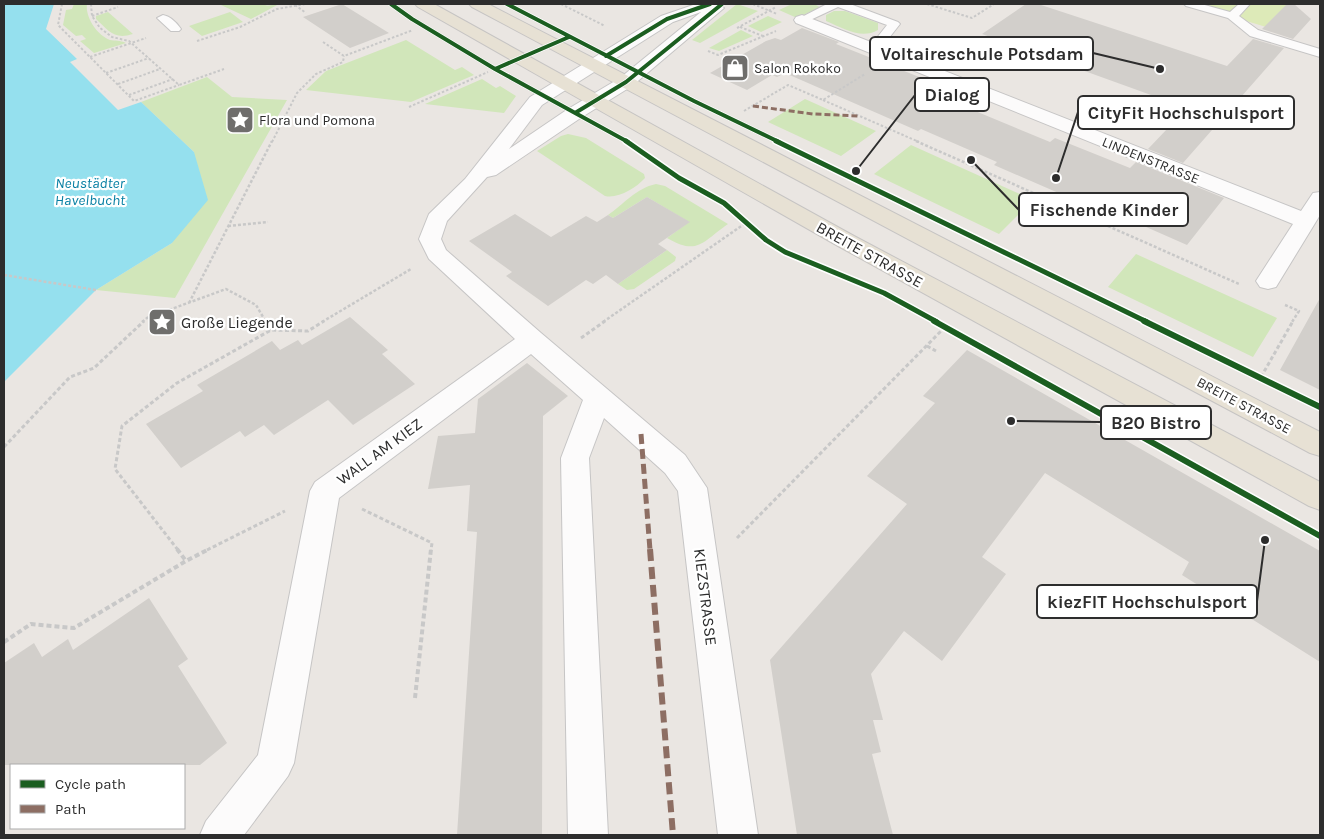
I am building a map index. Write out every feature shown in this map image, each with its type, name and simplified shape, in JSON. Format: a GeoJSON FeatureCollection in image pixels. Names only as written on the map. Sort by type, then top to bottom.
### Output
{"type":"FeatureCollection","features":[{"type":"Feature","properties":{"kind":"main road","name":"BREITE STRASSE"},"geometry":{"type":"LineString","coordinates":[[422,4],[863,250],[1320,498]]}},
{"type":"Feature","properties":{"kind":"main road","name":"BREITE STRASSE"},"geometry":{"type":"LineString","coordinates":[[477,4],[1320,445]]}},
{"type":"Feature","properties":{"kind":"street"},"geometry":{"type":"LineString","coordinates":[[543,349],[437,254],[430,239],[437,219],[472,183],[536,101],[592,64],[667,19],[710,4]]}},
{"type":"Feature","properties":{"kind":"street"},"geometry":{"type":"LineString","coordinates":[[472,183],[626,82],[722,4]]}},
{"type":"Feature","properties":{"kind":"street","name":"LINDENSTRASSE"},"geometry":{"type":"LineString","coordinates":[[802,20],[1306,221]]}},
{"type":"Feature","properties":{"kind":"street"},"geometry":{"type":"LineString","coordinates":[[1268,281],[1320,198]]}},
{"type":"Feature","properties":{"kind":"street","name":"KIEZSTRASSE"},"geometry":{"type":"LineString","coordinates":[[543,349],[675,464],[692,488],[738,835]]}},
{"type":"Feature","properties":{"kind":"street","name":"WALL AM KIEZ"},"geometry":{"type":"LineString","coordinates":[[220,835],[275,764],[325,490],[543,349]]}},
{"type":"Feature","properties":{"kind":"street"},"geometry":{"type":"LineString","coordinates":[[588,835],[575,458],[598,397]]}},
{"type":"Feature","properties":{"kind":"lane"},"geometry":{"type":"LineString","coordinates":[[802,20],[835,4]]}},
{"type":"Feature","properties":{"kind":"lane"},"geometry":{"type":"LineString","coordinates":[[840,4],[894,24],[874,49]]}},
{"type":"Feature","properties":{"kind":"lane"},"geometry":{"type":"LineString","coordinates":[[1190,4],[1232,16],[1254,33],[1320,53]]}},
{"type":"Feature","properties":{"kind":"lane"},"geometry":{"type":"LineString","coordinates":[[1232,16],[1245,4]]}},
{"type":"Feature","properties":{"kind":"lane"},"geometry":{"type":"LineString","coordinates":[[163,18],[175,29]]}},
{"type":"Feature","properties":{"kind":"path"},"geometry":{"type":"LineString","coordinates":[[62,4],[58,25],[134,101],[224,69]]}},
{"type":"Feature","properties":{"kind":"path"},"geometry":{"type":"LineString","coordinates":[[91,4],[92,16],[100,28],[112,38],[129,40],[179,85]]}},
{"type":"Feature","properties":{"kind":"path"},"geometry":{"type":"LineString","coordinates":[[192,43],[240,27],[277,9],[305,4]]}},
{"type":"Feature","properties":{"kind":"path"},"geometry":{"type":"LineString","coordinates":[[561,4],[605,26]]}},
{"type":"Feature","properties":{"kind":"path"},"geometry":{"type":"LineString","coordinates":[[753,4],[777,14]]}},
{"type":"Feature","properties":{"kind":"path"},"geometry":{"type":"LineString","coordinates":[[927,4],[972,18],[994,4]]}},
{"type":"Feature","properties":{"kind":"path"},"geometry":{"type":"LineString","coordinates":[[294,5],[306,13]]}},
{"type":"Feature","properties":{"kind":"path"},"geometry":{"type":"LineString","coordinates":[[92,16],[118,7]]}},
{"type":"Feature","properties":{"kind":"path"},"geometry":{"type":"LineString","coordinates":[[700,48],[718,55],[802,20]]}},
{"type":"Feature","properties":{"kind":"path"},"geometry":{"type":"LineString","coordinates":[[740,26],[763,36]]}},
{"type":"Feature","properties":{"kind":"path"},"geometry":{"type":"LineString","coordinates":[[344,56],[416,29]]}},
{"type":"Feature","properties":{"kind":"path"},"geometry":{"type":"LineString","coordinates":[[323,42],[344,56]]}},
{"type":"Feature","properties":{"kind":"path"},"geometry":{"type":"LineString","coordinates":[[90,57],[124,46]]}},
{"type":"Feature","properties":{"kind":"path"},"geometry":{"type":"LineString","coordinates":[[189,304],[297,93],[316,74],[344,62],[344,56]]}},
{"type":"Feature","properties":{"kind":"path"},"geometry":{"type":"LineString","coordinates":[[823,100],[892,56]]}},
{"type":"Feature","properties":{"kind":"path"},"geometry":{"type":"LineString","coordinates":[[106,73],[149,58]]}},
{"type":"Feature","properties":{"kind":"path"},"geometry":{"type":"LineString","coordinates":[[118,84],[161,69]]}},
{"type":"Feature","properties":{"kind":"path"},"geometry":{"type":"LineString","coordinates":[[410,107],[496,69]]}},
{"type":"Feature","properties":{"kind":"path"},"geometry":{"type":"LineString","coordinates":[[128,95],[172,79]]}},
{"type":"Feature","properties":{"kind":"path"},"geometry":{"type":"LineString","coordinates":[[739,114],[788,85],[1245,287]]}},
{"type":"Feature","properties":{"kind":"path"},"geometry":{"type":"LineString","coordinates":[[543,349],[753,218]]}},
{"type":"Feature","properties":{"kind":"path"},"geometry":{"type":"LineString","coordinates":[[228,226],[268,222]]}},
{"type":"Feature","properties":{"kind":"path"},"geometry":{"type":"LineString","coordinates":[[186,561],[116,469],[122,426],[177,383],[271,330],[308,331],[437,254]]}},
{"type":"Feature","properties":{"kind":"path"},"geometry":{"type":"LineString","coordinates":[[4,275],[96,290]]}},
{"type":"Feature","properties":{"kind":"path"},"geometry":{"type":"LineString","coordinates":[[4,448],[70,377],[94,368],[146,318],[226,289],[256,304],[271,330]]}},
{"type":"Feature","properties":{"kind":"path"},"geometry":{"type":"LineString","coordinates":[[1245,406],[1299,311],[1281,303]]}},
{"type":"Feature","properties":{"kind":"path"},"geometry":{"type":"LineString","coordinates":[[737,538],[946,326]]}},
{"type":"Feature","properties":{"kind":"path"},"geometry":{"type":"LineString","coordinates":[[927,346],[936,351]]}},
{"type":"Feature","properties":{"kind":"path"},"geometry":{"type":"LineString","coordinates":[[4,642],[31,624],[74,628],[186,561],[325,490],[432,543],[415,698]]}},
{"type":"Feature","properties":{"kind":"green space"},"geometry":{"type":"Polygon","coordinates":[[[74,4],[87,4],[90,20],[96,30],[105,38],[126,43],[94,53],[80,41],[86,39],[82,35],[76,36],[63,25],[66,10],[72,9],[74,4]]]}},
{"type":"Feature","properties":{"kind":"green space"},"geometry":{"type":"Polygon","coordinates":[[[270,4],[265,6],[279,4],[251,19],[221,5],[270,4]]]}},
{"type":"Feature","properties":{"kind":"green space"},"geometry":{"type":"Polygon","coordinates":[[[737,4],[758,11],[700,43],[692,40],[737,4]]]}},
{"type":"Feature","properties":{"kind":"green space"},"geometry":{"type":"Polygon","coordinates":[[[792,4],[814,4],[820,7],[797,18],[779,10],[792,4]]]}},
{"type":"Feature","properties":{"kind":"green space"},"geometry":{"type":"Polygon","coordinates":[[[1191,4],[1288,4],[1266,27],[1191,4]]]}},
{"type":"Feature","properties":{"kind":"green space"},"geometry":{"type":"Polygon","coordinates":[[[834,11],[845,11],[878,23],[878,30],[865,34],[845,30],[826,21],[826,15],[834,11]]]}},
{"type":"Feature","properties":{"kind":"green space"},"geometry":{"type":"Polygon","coordinates":[[[108,12],[133,34],[121,36],[108,31],[96,19],[96,16],[108,12]]]}},
{"type":"Feature","properties":{"kind":"green space"},"geometry":{"type":"Polygon","coordinates":[[[230,12],[243,22],[202,36],[189,26],[230,12]]]}},
{"type":"Feature","properties":{"kind":"green space"},"geometry":{"type":"Polygon","coordinates":[[[768,16],[782,22],[761,32],[748,26],[768,16]]]}},
{"type":"Feature","properties":{"kind":"green space"},"geometry":{"type":"Polygon","coordinates":[[[741,30],[753,36],[719,51],[709,48],[741,30]]]}},
{"type":"Feature","properties":{"kind":"green space"},"geometry":{"type":"Polygon","coordinates":[[[406,40],[455,70],[462,67],[474,75],[411,102],[306,90],[326,71],[406,40]]]}},
{"type":"Feature","properties":{"kind":"green space"},"geometry":{"type":"Polygon","coordinates":[[[207,77],[232,97],[287,100],[175,298],[96,290],[172,243],[194,152],[141,102],[207,77]]]}},
{"type":"Feature","properties":{"kind":"green space"},"geometry":{"type":"Polygon","coordinates":[[[482,79],[496,88],[500,86],[516,96],[504,113],[425,104],[482,79]]]}},
{"type":"Feature","properties":{"kind":"green space"},"geometry":{"type":"Polygon","coordinates":[[[805,99],[876,131],[841,156],[768,122],[805,99]]]}},
{"type":"Feature","properties":{"kind":"green space"},"geometry":{"type":"Polygon","coordinates":[[[568,134],[586,138],[644,174],[645,178],[626,192],[615,196],[605,196],[537,151],[561,136],[568,134]]]}},
{"type":"Feature","properties":{"kind":"green space"},"geometry":{"type":"Polygon","coordinates":[[[911,145],[1033,200],[999,234],[874,174],[911,145]]]}},
{"type":"Feature","properties":{"kind":"green space"},"geometry":{"type":"Polygon","coordinates":[[[656,184],[665,186],[728,224],[699,245],[686,246],[667,238],[689,222],[647,197],[613,218],[608,215],[642,189],[656,184]]]}},
{"type":"Feature","properties":{"kind":"green space"},"geometry":{"type":"Polygon","coordinates":[[[667,250],[676,257],[675,261],[634,289],[627,290],[618,284],[667,250]]]}},
{"type":"Feature","properties":{"kind":"green space"},"geometry":{"type":"Polygon","coordinates":[[[1136,254],[1277,318],[1253,357],[1108,287],[1136,254]]]}},
{"type":"Feature","properties":{"kind":"water","name":"Neustädter Havelbucht"},"geometry":{"type":"Polygon","coordinates":[[[4,4],[54,4],[46,29],[77,59],[70,62],[118,110],[141,102],[194,152],[208,200],[172,243],[96,290],[4,382],[4,4]]]}},
{"type":"Feature","properties":{"kind":"building"},"geometry":{"type":"Polygon","coordinates":[[[342,4],[389,33],[350,48],[303,17],[342,4]]]}},
{"type":"Feature","properties":{"kind":"building"},"geometry":{"type":"Polygon","coordinates":[[[1026,4],[1038,4],[1227,66],[1253,39],[1284,48],[1183,163],[1148,149],[1187,108],[982,34],[1026,4]]]}},
{"type":"Feature","properties":{"kind":"building"},"geometry":{"type":"Polygon","coordinates":[[[1287,4],[1294,4],[1311,19],[1293,39],[1262,29],[1287,4]]]}},
{"type":"Feature","properties":{"kind":"building"},"geometry":{"type":"Polygon","coordinates":[[[802,28],[839,42],[836,44],[947,88],[942,92],[962,100],[956,103],[1050,142],[1055,138],[1130,168],[1136,162],[1224,198],[1187,245],[1103,208],[1100,211],[994,165],[997,162],[921,129],[918,131],[785,73],[777,77],[772,75],[747,90],[710,73],[766,41],[775,38],[781,40],[802,28]]]}},
{"type":"Feature","properties":{"kind":"building"},"geometry":{"type":"Polygon","coordinates":[[[647,197],[690,222],[658,244],[667,250],[618,284],[606,275],[593,284],[586,280],[548,306],[506,276],[512,272],[469,241],[515,214],[551,237],[586,216],[597,222],[608,215],[613,218],[647,197]]]}},
{"type":"Feature","properties":{"kind":"building"},"geometry":{"type":"Polygon","coordinates":[[[1320,298],[1320,390],[1280,370],[1320,298]]]}},
{"type":"Feature","properties":{"kind":"building"},"geometry":{"type":"Polygon","coordinates":[[[350,317],[388,350],[382,354],[415,384],[353,425],[328,400],[274,435],[264,425],[245,437],[240,431],[181,468],[146,424],[203,391],[197,385],[272,341],[280,350],[298,340],[302,345],[350,317]]]}},
{"type":"Feature","properties":{"kind":"building"},"geometry":{"type":"Polygon","coordinates":[[[967,350],[1320,551],[1320,662],[1182,575],[1189,562],[1045,473],[982,557],[1006,574],[942,661],[904,631],[871,674],[883,720],[873,720],[881,752],[872,754],[893,835],[797,835],[770,660],[907,504],[867,476],[935,403],[923,396],[967,350]]]}},
{"type":"Feature","properties":{"kind":"building"},"geometry":{"type":"Polygon","coordinates":[[[527,363],[568,396],[543,416],[542,835],[457,835],[477,532],[467,531],[470,485],[428,489],[438,436],[475,433],[478,399],[527,363]]]}},
{"type":"Feature","properties":{"kind":"building"},"geometry":{"type":"Polygon","coordinates":[[[149,598],[188,659],[178,666],[227,743],[200,765],[4,765],[4,663],[34,643],[42,657],[68,639],[73,650],[149,598]]]}},
{"type":"Feature","properties":{"kind":"marked path"},"geometry":{"type":"LineString","coordinates":[[753,106],[813,114],[860,116]]}},
{"type":"Feature","properties":{"kind":"marked path"},"geometry":{"type":"LineString","coordinates":[[641,434],[673,835]]}},
{"type":"Feature","properties":{"kind":"cycle path"},"geometry":{"type":"LineString","coordinates":[[391,4],[412,19],[495,69],[623,139],[679,178],[724,203],[766,240],[785,252],[884,293],[1320,536]]}},
{"type":"Feature","properties":{"kind":"cycle path"},"geometry":{"type":"LineString","coordinates":[[507,4],[694,101],[1320,407]]}},
{"type":"Feature","properties":{"kind":"cycle path"},"geometry":{"type":"LineString","coordinates":[[606,56],[667,19],[710,4]]}},
{"type":"Feature","properties":{"kind":"cycle path"},"geometry":{"type":"LineString","coordinates":[[575,113],[626,82],[722,4]]}},
{"type":"Feature","properties":{"kind":"cycle path"},"geometry":{"type":"LineString","coordinates":[[495,69],[569,37]]}},
{"type":"Feature","properties":{"kind":"place","name":"Salon Rokoko"},"geometry":{"type":"Point","coordinates":[735,68]}},
{"type":"Feature","properties":{"kind":"place","name":"Voltaireschule Potsdam"},"geometry":{"type":"Point","coordinates":[1160,69]}},
{"type":"Feature","properties":{"kind":"place","name":"Flora und Pomona"},"geometry":{"type":"Point","coordinates":[240,120]}},
{"type":"Feature","properties":{"kind":"place","name":"Fischende Kinder"},"geometry":{"type":"Point","coordinates":[971,160]}},
{"type":"Feature","properties":{"kind":"place","name":"Dialog"},"geometry":{"type":"Point","coordinates":[856,171]}},
{"type":"Feature","properties":{"kind":"place","name":"CityFit Hochschulsport"},"geometry":{"type":"Point","coordinates":[1056,178]}},
{"type":"Feature","properties":{"kind":"place","name":"Große Liegende"},"geometry":{"type":"Point","coordinates":[162,322]}},
{"type":"Feature","properties":{"kind":"place","name":"B20 Bistro"},"geometry":{"type":"Point","coordinates":[1011,421]}},
{"type":"Feature","properties":{"kind":"place","name":"kiezFIT Hochschulsport"},"geometry":{"type":"Point","coordinates":[1265,540]}}]}
